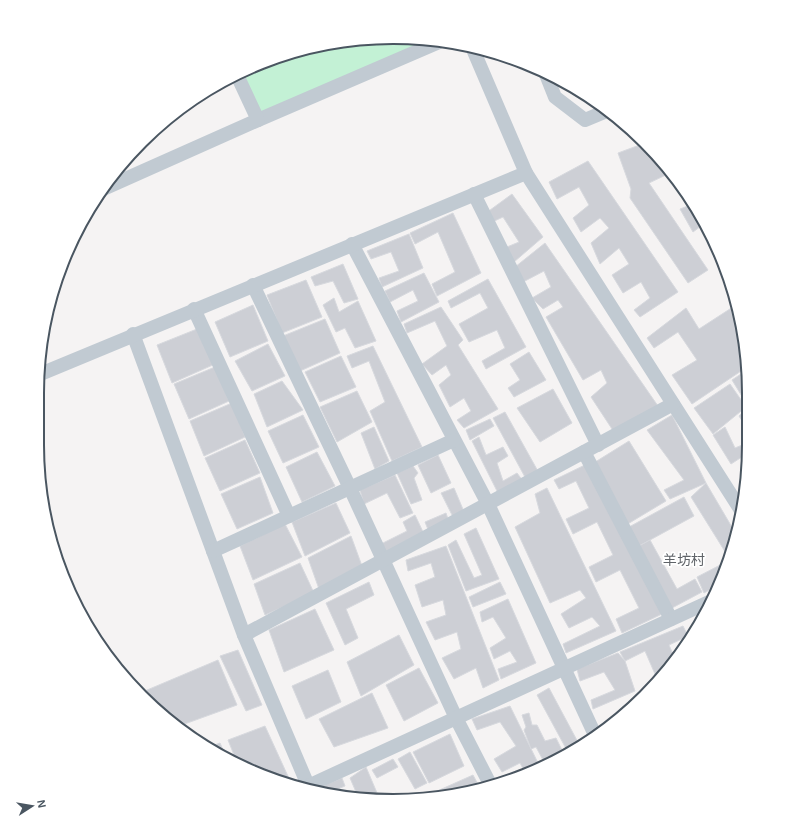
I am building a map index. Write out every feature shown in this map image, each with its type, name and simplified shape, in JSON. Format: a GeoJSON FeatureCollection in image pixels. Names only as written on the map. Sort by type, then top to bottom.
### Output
{"type":"FeatureCollection","features":[{"type":"Feature","properties":{"kind":"street"},"geometry":{"type":"LineString","coordinates":[[114,184],[429,46]]}},
{"type":"Feature","properties":{"kind":"street"},"geometry":{"type":"LineString","coordinates":[[475,54],[526,173],[737,504]]}},
{"type":"Feature","properties":{"kind":"street"},"geometry":{"type":"LineString","coordinates":[[239,80],[258,120]]}},
{"type":"Feature","properties":{"kind":"street"},"geometry":{"type":"LineString","coordinates":[[549,81],[555,97],[585,120],[601,113]]}},
{"type":"Feature","properties":{"kind":"street"},"geometry":{"type":"LineString","coordinates":[[45,372],[133,334],[526,173]]}},
{"type":"Feature","properties":{"kind":"street"},"geometry":{"type":"LineString","coordinates":[[474,194],[598,445]]}},
{"type":"Feature","properties":{"kind":"street"},"geometry":{"type":"LineString","coordinates":[[352,244],[488,504],[593,731]]}},
{"type":"Feature","properties":{"kind":"street"},"geometry":{"type":"LineString","coordinates":[[253,285],[350,488],[456,718],[488,780]]}},
{"type":"Feature","properties":{"kind":"street"},"geometry":{"type":"LineString","coordinates":[[194,309],[289,516]]}},
{"type":"Feature","properties":{"kind":"street"},"geometry":{"type":"LineString","coordinates":[[133,334],[244,635],[307,783]]}},
{"type":"Feature","properties":{"kind":"street"},"geometry":{"type":"LineString","coordinates":[[244,635],[673,404]]}},
{"type":"Feature","properties":{"kind":"street"},"geometry":{"type":"LineString","coordinates":[[213,551],[454,440]]}},
{"type":"Feature","properties":{"kind":"street"},"geometry":{"type":"LineString","coordinates":[[584,452],[671,619]]}},
{"type":"Feature","properties":{"kind":"street"},"geometry":{"type":"LineString","coordinates":[[316,785],[456,718],[703,605]]}},
{"type":"Feature","properties":{"kind":"green space"},"geometry":{"type":"Polygon","coordinates":[[[393,44],[429,46],[258,120],[240,79],[259,71],[303,56],[347,47],[393,44]]]}},
{"type":"Feature","properties":{"kind":"building"},"geometry":{"type":"Polygon","coordinates":[[[639,145],[665,175],[649,183],[708,270],[688,283],[630,198],[631,189],[618,153],[639,145]]]}},
{"type":"Feature","properties":{"kind":"building"},"geometry":{"type":"Polygon","coordinates":[[[588,161],[678,292],[640,317],[634,310],[650,298],[641,282],[623,293],[612,275],[629,264],[619,248],[600,264],[591,243],[609,228],[600,218],[581,232],[573,218],[589,205],[579,187],[557,199],[549,182],[588,161]]]}},
{"type":"Feature","properties":{"kind":"building"},"geometry":{"type":"Polygon","coordinates":[[[512,194],[543,237],[514,262],[507,247],[519,242],[503,217],[490,223],[486,213],[512,194]]]}},
{"type":"Feature","properties":{"kind":"building"},"geometry":{"type":"Polygon","coordinates":[[[687,206],[699,227],[693,232],[680,209],[687,206]]]}},
{"type":"Feature","properties":{"kind":"building"},"geometry":{"type":"Polygon","coordinates":[[[453,213],[481,273],[437,296],[432,284],[455,272],[438,232],[415,244],[410,233],[453,213]]]}},
{"type":"Feature","properties":{"kind":"building"},"geometry":{"type":"Polygon","coordinates":[[[409,234],[423,268],[382,287],[379,278],[399,271],[391,252],[371,259],[367,251],[409,234]]]}},
{"type":"Feature","properties":{"kind":"building"},"geometry":{"type":"Polygon","coordinates":[[[545,243],[658,406],[614,432],[591,397],[607,383],[601,370],[583,380],[546,317],[563,307],[558,300],[543,309],[532,298],[551,287],[544,271],[523,282],[515,267],[545,243]]]}},
{"type":"Feature","properties":{"kind":"building"},"geometry":{"type":"Polygon","coordinates":[[[343,264],[358,299],[344,303],[333,281],[315,286],[311,277],[343,264]]]}},
{"type":"Feature","properties":{"kind":"building"},"geometry":{"type":"Polygon","coordinates":[[[424,273],[439,302],[401,322],[397,311],[418,301],[413,290],[390,302],[385,291],[424,273]]]}},
{"type":"Feature","properties":{"kind":"building"},"geometry":{"type":"Polygon","coordinates":[[[488,279],[526,347],[486,369],[482,361],[505,348],[497,330],[469,342],[459,324],[488,308],[480,293],[451,308],[448,301],[488,279]]]}},
{"type":"Feature","properties":{"kind":"building"},"geometry":{"type":"Polygon","coordinates":[[[306,280],[322,317],[282,333],[267,295],[306,280]]]}},
{"type":"Feature","properties":{"kind":"building"},"geometry":{"type":"Polygon","coordinates":[[[334,298],[339,312],[358,301],[376,341],[355,348],[345,328],[336,332],[323,305],[334,298]]]}},
{"type":"Feature","properties":{"kind":"building"},"geometry":{"type":"Polygon","coordinates":[[[253,305],[268,341],[230,357],[215,322],[253,305]]]}},
{"type":"Feature","properties":{"kind":"building"},"geometry":{"type":"Polygon","coordinates":[[[441,307],[463,340],[458,345],[498,409],[464,428],[457,420],[471,411],[464,398],[450,407],[439,385],[451,375],[446,365],[432,375],[422,364],[447,346],[435,321],[407,333],[404,324],[441,307]]]}},
{"type":"Feature","properties":{"kind":"building"},"geometry":{"type":"Polygon","coordinates":[[[686,308],[699,329],[731,308],[739,347],[741,371],[692,404],[672,375],[697,360],[678,332],[654,348],[647,338],[686,308]]]}},
{"type":"Feature","properties":{"kind":"building"},"geometry":{"type":"Polygon","coordinates":[[[325,319],[340,353],[300,371],[283,336],[325,319]]]}},
{"type":"Feature","properties":{"kind":"building"},"geometry":{"type":"Polygon","coordinates":[[[197,329],[215,364],[172,383],[157,345],[197,329]]]}},
{"type":"Feature","properties":{"kind":"building"},"geometry":{"type":"Polygon","coordinates":[[[268,344],[285,376],[252,391],[235,361],[268,344]]]}},
{"type":"Feature","properties":{"kind":"building"},"geometry":{"type":"Polygon","coordinates":[[[373,346],[422,447],[392,461],[370,411],[385,402],[369,361],[352,368],[347,356],[373,346]]]}},
{"type":"Feature","properties":{"kind":"building"},"geometry":{"type":"Polygon","coordinates":[[[529,352],[546,380],[514,397],[508,388],[520,380],[510,364],[529,352]]]}},
{"type":"Feature","properties":{"kind":"building"},"geometry":{"type":"Polygon","coordinates":[[[341,356],[356,387],[320,402],[305,372],[341,356]]]}},
{"type":"Feature","properties":{"kind":"building"},"geometry":{"type":"Polygon","coordinates":[[[215,367],[229,401],[189,419],[174,384],[215,367]]]}},
{"type":"Feature","properties":{"kind":"building"},"geometry":{"type":"Polygon","coordinates":[[[741,374],[742,396],[732,380],[741,374]]]}},
{"type":"Feature","properties":{"kind":"building"},"geometry":{"type":"Polygon","coordinates":[[[282,381],[303,410],[267,427],[254,394],[282,381]]]}},
{"type":"Feature","properties":{"kind":"building"},"geometry":{"type":"Polygon","coordinates":[[[730,384],[742,401],[742,410],[713,434],[694,408],[730,384]]]}},
{"type":"Feature","properties":{"kind":"building"},"geometry":{"type":"Polygon","coordinates":[[[553,389],[572,423],[540,442],[517,408],[553,389]]]}},
{"type":"Feature","properties":{"kind":"building"},"geometry":{"type":"Polygon","coordinates":[[[357,391],[372,422],[337,442],[320,407],[357,391]]]}},
{"type":"Feature","properties":{"kind":"building"},"geometry":{"type":"Polygon","coordinates":[[[232,403],[245,437],[204,456],[190,421],[232,403]]]}},
{"type":"Feature","properties":{"kind":"building"},"geometry":{"type":"Polygon","coordinates":[[[505,412],[539,473],[526,479],[493,418],[505,412]]]}},
{"type":"Feature","properties":{"kind":"building"},"geometry":{"type":"Polygon","coordinates":[[[742,413],[742,421],[739,416],[742,413]]]}},
{"type":"Feature","properties":{"kind":"building"},"geometry":{"type":"Polygon","coordinates":[[[303,415],[319,447],[283,463],[268,431],[303,415]]]}},
{"type":"Feature","properties":{"kind":"building"},"geometry":{"type":"Polygon","coordinates":[[[672,415],[706,483],[670,499],[664,490],[684,480],[647,430],[672,415]]]}},
{"type":"Feature","properties":{"kind":"building"},"geometry":{"type":"Polygon","coordinates":[[[490,419],[494,426],[470,440],[466,430],[490,419]]]}},
{"type":"Feature","properties":{"kind":"building"},"geometry":{"type":"Polygon","coordinates":[[[374,427],[389,461],[375,469],[361,433],[374,427]]]}},
{"type":"Feature","properties":{"kind":"building"},"geometry":{"type":"Polygon","coordinates":[[[725,427],[735,448],[742,445],[741,457],[731,464],[713,435],[725,427]]]}},
{"type":"Feature","properties":{"kind":"building"},"geometry":{"type":"Polygon","coordinates":[[[479,437],[486,455],[503,447],[508,456],[497,463],[503,481],[517,473],[523,481],[499,495],[472,441],[479,437]]]}},
{"type":"Feature","properties":{"kind":"building"},"geometry":{"type":"Polygon","coordinates":[[[245,440],[260,473],[220,491],[205,458],[245,440]]]}},
{"type":"Feature","properties":{"kind":"building"},"geometry":{"type":"Polygon","coordinates":[[[629,441],[666,501],[626,525],[592,464],[629,441]]]}},
{"type":"Feature","properties":{"kind":"building"},"geometry":{"type":"Polygon","coordinates":[[[317,452],[335,486],[302,502],[286,467],[317,452]]]}},
{"type":"Feature","properties":{"kind":"building"},"geometry":{"type":"Polygon","coordinates":[[[438,455],[451,483],[431,493],[418,465],[438,455]]]}},
{"type":"Feature","properties":{"kind":"building"},"geometry":{"type":"Polygon","coordinates":[[[589,463],[662,614],[622,633],[616,619],[639,608],[620,570],[596,582],[589,567],[613,555],[597,522],[573,534],[566,519],[589,508],[576,481],[559,489],[554,480],[589,463]]]}},
{"type":"Feature","properties":{"kind":"building"},"geometry":{"type":"Polygon","coordinates":[[[413,466],[418,473],[414,478],[422,500],[411,504],[397,473],[413,466]]]}},
{"type":"Feature","properties":{"kind":"building"},"geometry":{"type":"Polygon","coordinates":[[[395,475],[413,513],[400,518],[387,493],[364,504],[360,490],[395,475]]]}},
{"type":"Feature","properties":{"kind":"building"},"geometry":{"type":"Polygon","coordinates":[[[260,477],[273,513],[237,529],[221,494],[260,477]]]}},
{"type":"Feature","properties":{"kind":"building"},"geometry":{"type":"Polygon","coordinates":[[[706,483],[732,527],[725,551],[691,497],[706,483]]]}},
{"type":"Feature","properties":{"kind":"building"},"geometry":{"type":"Polygon","coordinates":[[[454,488],[465,514],[454,519],[441,493],[454,488]]]}},
{"type":"Feature","properties":{"kind":"building"},"geometry":{"type":"Polygon","coordinates":[[[547,488],[616,631],[566,653],[563,644],[600,626],[592,617],[569,628],[561,614],[586,598],[580,590],[550,603],[515,527],[540,513],[535,494],[547,488]]]}},
{"type":"Feature","properties":{"kind":"building"},"geometry":{"type":"Polygon","coordinates":[[[684,497],[694,516],[639,546],[629,527],[684,497]]]}},
{"type":"Feature","properties":{"kind":"building"},"geometry":{"type":"Polygon","coordinates":[[[336,503],[350,533],[305,556],[292,522],[336,503]]]}},
{"type":"Feature","properties":{"kind":"building"},"geometry":{"type":"Polygon","coordinates":[[[446,513],[449,522],[429,532],[425,522],[446,513]]]}},
{"type":"Feature","properties":{"kind":"building"},"geometry":{"type":"Polygon","coordinates":[[[415,515],[424,534],[387,554],[381,544],[407,531],[403,522],[415,515]]]}},
{"type":"Feature","properties":{"kind":"building"},"geometry":{"type":"Polygon","coordinates":[[[285,524],[302,557],[253,580],[240,546],[285,524]]]}},
{"type":"Feature","properties":{"kind":"building"},"geometry":{"type":"Polygon","coordinates":[[[476,528],[499,579],[466,591],[448,545],[456,540],[474,578],[482,575],[464,534],[476,528]]]}},
{"type":"Feature","properties":{"kind":"building"},"geometry":{"type":"Polygon","coordinates":[[[351,536],[362,566],[319,589],[308,558],[351,536]]]}},
{"type":"Feature","properties":{"kind":"building"},"geometry":{"type":"Polygon","coordinates":[[[650,540],[677,589],[695,579],[702,592],[672,608],[639,546],[650,540]]]}},
{"type":"Feature","properties":{"kind":"building"},"geometry":{"type":"Polygon","coordinates":[[[446,546],[499,680],[483,688],[476,668],[454,679],[442,658],[461,649],[457,632],[435,640],[426,622],[446,615],[443,600],[422,607],[415,585],[435,577],[431,563],[408,571],[406,560],[446,546]]]}},
{"type":"Feature","properties":{"kind":"building"},"geometry":{"type":"Polygon","coordinates":[[[300,563],[314,593],[265,615],[254,584],[300,563]]]}},
{"type":"Feature","properties":{"kind":"building"},"geometry":{"type":"Polygon","coordinates":[[[720,565],[710,589],[704,593],[697,577],[720,565]]]}},
{"type":"Feature","properties":{"kind":"building"},"geometry":{"type":"Polygon","coordinates":[[[369,582],[374,595],[346,609],[358,638],[345,645],[326,603],[369,582]]]}},
{"type":"Feature","properties":{"kind":"building"},"geometry":{"type":"Polygon","coordinates":[[[500,582],[506,594],[473,607],[469,597],[500,582]]]}},
{"type":"Feature","properties":{"kind":"building"},"geometry":{"type":"Polygon","coordinates":[[[508,599],[536,663],[501,679],[498,669],[517,662],[510,651],[494,659],[490,648],[506,638],[493,617],[482,622],[480,612],[508,599]]]}},
{"type":"Feature","properties":{"kind":"building"},"geometry":{"type":"Polygon","coordinates":[[[315,609],[334,650],[284,672],[269,630],[315,609]]]}},
{"type":"Feature","properties":{"kind":"building"},"geometry":{"type":"Polygon","coordinates":[[[683,626],[687,633],[684,638],[669,645],[673,653],[655,675],[645,651],[625,661],[620,652],[683,626]]]}},
{"type":"Feature","properties":{"kind":"building"},"geometry":{"type":"Polygon","coordinates":[[[399,635],[414,665],[361,696],[347,662],[399,635]]]}},
{"type":"Feature","properties":{"kind":"building"},"geometry":{"type":"Polygon","coordinates":[[[238,650],[262,705],[246,711],[220,656],[238,650]]]}},
{"type":"Feature","properties":{"kind":"building"},"geometry":{"type":"Polygon","coordinates":[[[618,653],[625,661],[635,691],[593,709],[591,700],[615,690],[604,672],[580,681],[577,669],[618,653]]]}},
{"type":"Feature","properties":{"kind":"building"},"geometry":{"type":"Polygon","coordinates":[[[218,660],[237,705],[184,724],[145,691],[218,660]]]}},
{"type":"Feature","properties":{"kind":"building"},"geometry":{"type":"Polygon","coordinates":[[[419,668],[438,703],[404,721],[386,685],[419,668]]]}},
{"type":"Feature","properties":{"kind":"building"},"geometry":{"type":"Polygon","coordinates":[[[328,670],[341,702],[306,719],[292,686],[328,670]]]}},
{"type":"Feature","properties":{"kind":"building"},"geometry":{"type":"Polygon","coordinates":[[[549,688],[577,741],[566,748],[537,695],[549,688]]]}},
{"type":"Feature","properties":{"kind":"building"},"geometry":{"type":"Polygon","coordinates":[[[372,693],[388,728],[334,747],[319,719],[372,693]]]}},
{"type":"Feature","properties":{"kind":"building"},"geometry":{"type":"Polygon","coordinates":[[[510,706],[538,762],[523,768],[520,763],[502,772],[494,759],[516,746],[500,722],[477,730],[472,719],[510,706]]]}},
{"type":"Feature","properties":{"kind":"building"},"geometry":{"type":"Polygon","coordinates":[[[529,713],[532,725],[537,725],[545,741],[556,738],[562,750],[543,760],[536,747],[531,749],[524,730],[526,727],[522,715],[529,713]]]}},
{"type":"Feature","properties":{"kind":"building"},"geometry":{"type":"Polygon","coordinates":[[[265,726],[289,777],[259,767],[234,755],[228,740],[265,726]]]}},
{"type":"Feature","properties":{"kind":"building"},"geometry":{"type":"Polygon","coordinates":[[[450,734],[464,766],[429,783],[413,752],[450,734]]]}},
{"type":"Feature","properties":{"kind":"building"},"geometry":{"type":"Polygon","coordinates":[[[220,743],[223,750],[218,747],[215,745],[220,743]]]}},
{"type":"Feature","properties":{"kind":"building"},"geometry":{"type":"Polygon","coordinates":[[[410,752],[427,783],[415,789],[398,759],[410,752]]]}},
{"type":"Feature","properties":{"kind":"building"},"geometry":{"type":"Polygon","coordinates":[[[393,759],[398,767],[377,778],[372,770],[393,759]]]}},
{"type":"Feature","properties":{"kind":"building"},"geometry":{"type":"Polygon","coordinates":[[[366,767],[377,793],[356,792],[350,778],[366,767]]]}},
{"type":"Feature","properties":{"kind":"building"},"geometry":{"type":"Polygon","coordinates":[[[473,775],[477,783],[461,787],[437,791],[473,775]]]}},
{"type":"Feature","properties":{"kind":"building"},"geometry":{"type":"Polygon","coordinates":[[[342,778],[345,786],[337,789],[326,787],[325,785],[342,778]]]}},
{"type":"Feature","properties":{"kind":"district","name":"羊坊村"},"geometry":{"type":"Point","coordinates":[684,560]}}]}
